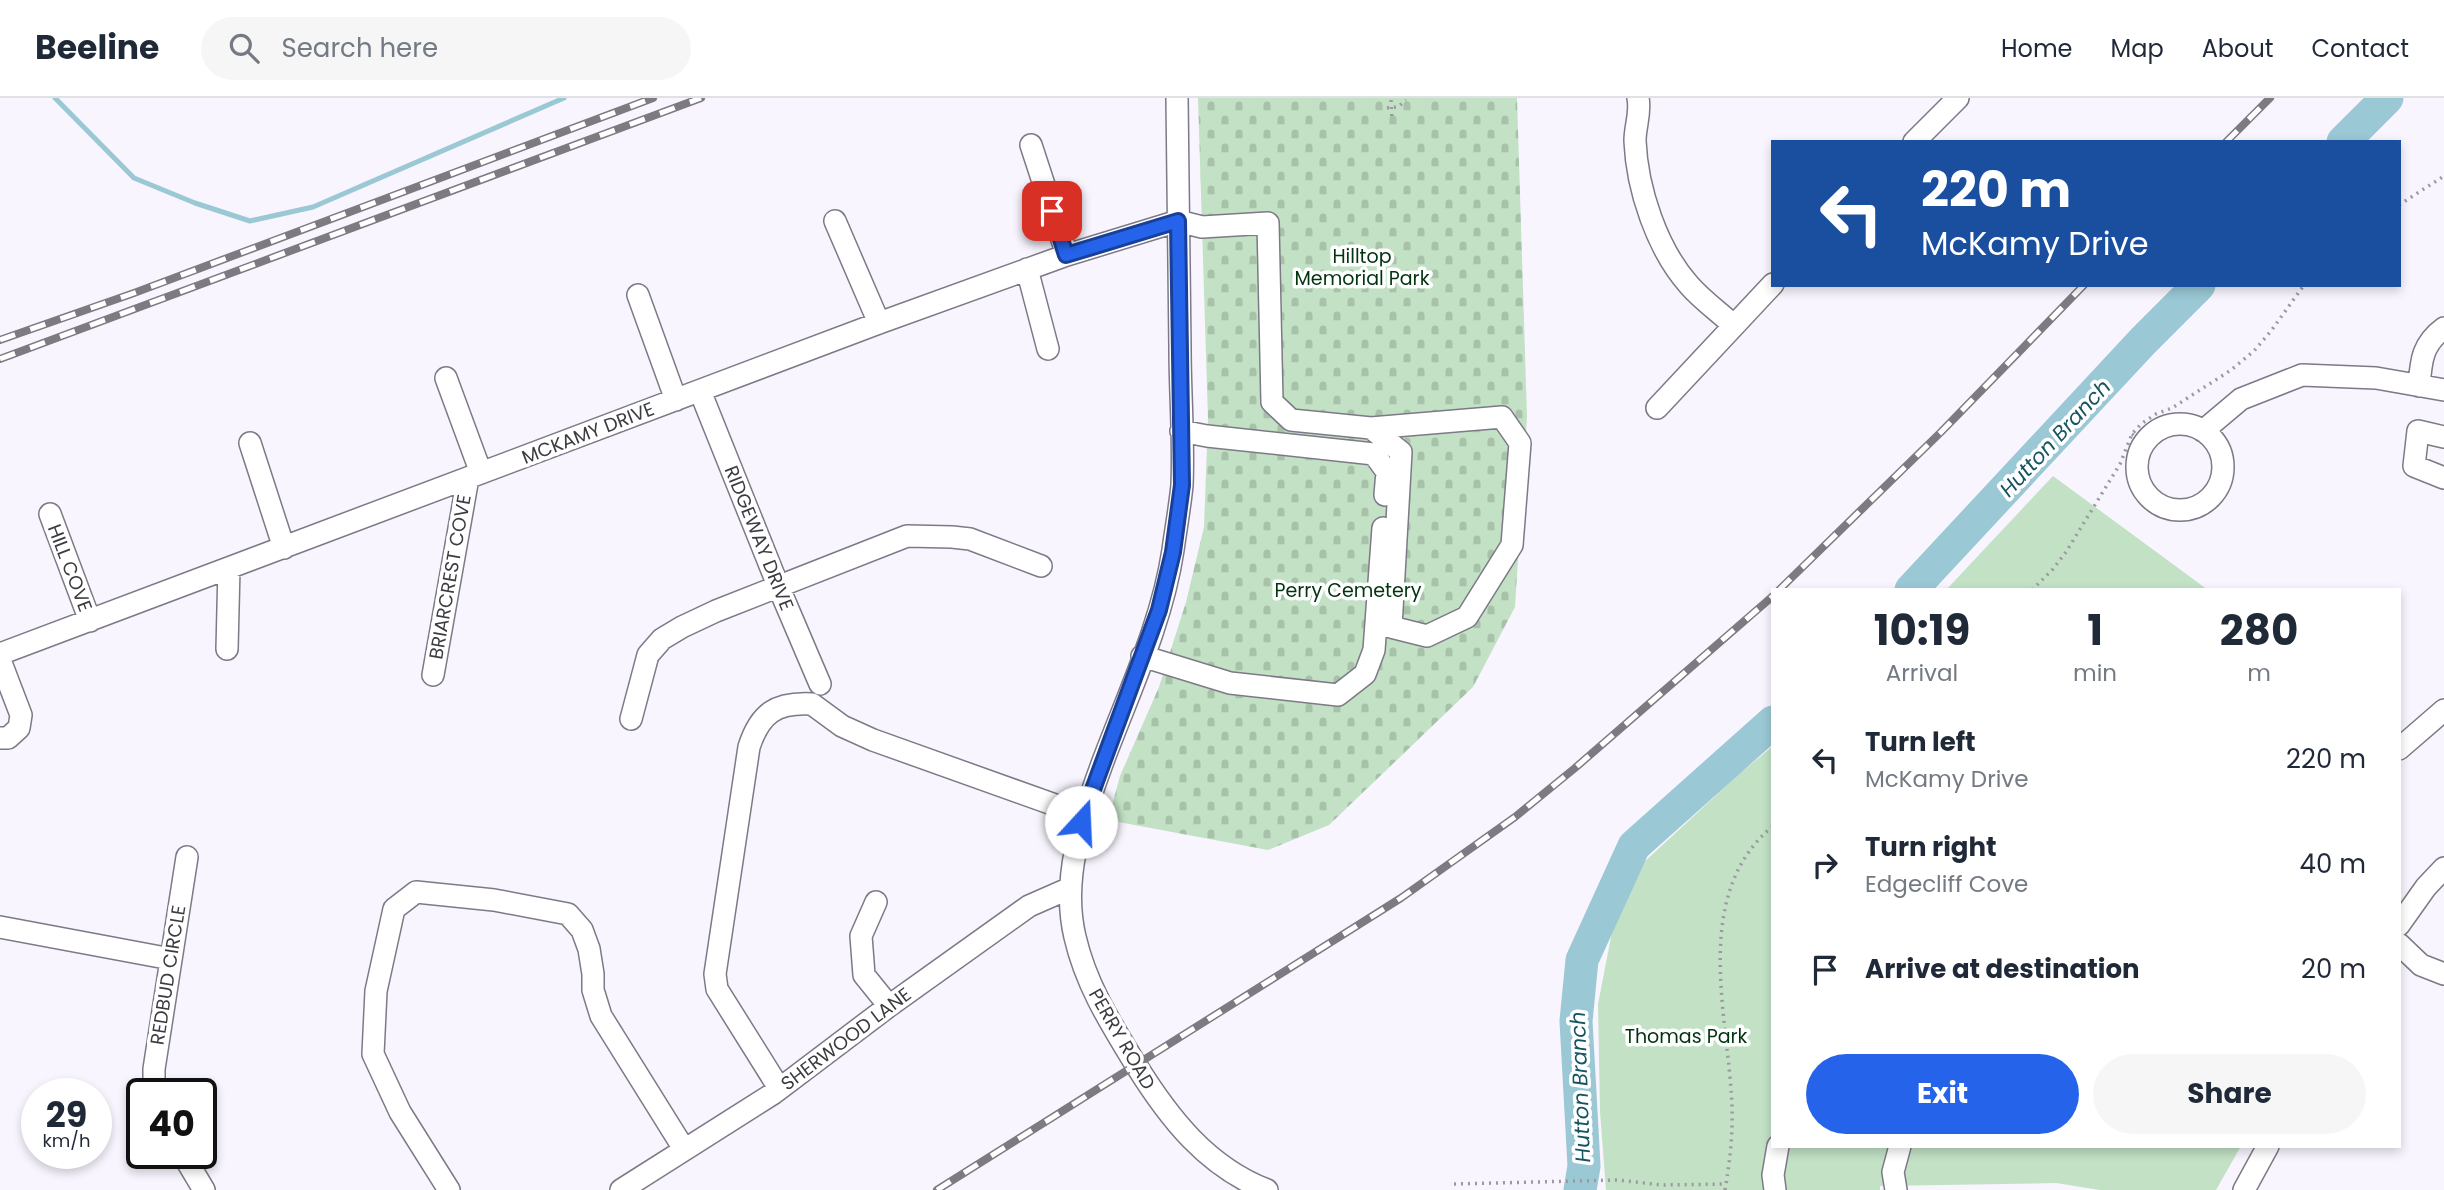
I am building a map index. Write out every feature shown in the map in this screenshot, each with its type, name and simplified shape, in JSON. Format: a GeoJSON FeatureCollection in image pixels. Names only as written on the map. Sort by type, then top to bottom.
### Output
{"type":"FeatureCollection","features":[{"type":"Feature","properties":{"kind":"street","name":"PERRY ROAD"},"geometry":{"type":"LineString","coordinates":[[1177,98],[1182,485],[1173,552],[1159,610],[1083,815],[1070,888],[1074,936],[1087,976],[1097,1000],[1156,1097],[1181,1130],[1208,1155],[1243,1181],[1267,1190]]}},
{"type":"Feature","properties":{"kind":"street"},"geometry":{"type":"LineString","coordinates":[[1639,98],[1635,139],[1640,178],[1662,248],[1689,286],[1733,326]]}},
{"type":"Feature","properties":{"kind":"street"},"geometry":{"type":"LineString","coordinates":[[1916,140],[1958,98]]}},
{"type":"Feature","properties":{"kind":"street"},"geometry":{"type":"LineString","coordinates":[[1031,145],[1066,255]]}},
{"type":"Feature","properties":{"kind":"street"},"geometry":{"type":"LineString","coordinates":[[835,220],[879,323]]}},
{"type":"Feature","properties":{"kind":"street","name":"MCKAMY DRIVE"},"geometry":{"type":"LineString","coordinates":[[0,654],[879,323],[1066,255],[1178,221]]}},
{"type":"Feature","properties":{"kind":"street"},"geometry":{"type":"LineString","coordinates":[[1178,221],[1202,227],[1268,223],[1272,402],[1291,420],[1371,428],[1502,417],[1520,443],[1512,545],[1467,617],[1427,636],[1391,627],[1401,452],[1371,428]]}},
{"type":"Feature","properties":{"kind":"street"},"geometry":{"type":"LineString","coordinates":[[1027,269],[1048,349]]}},
{"type":"Feature","properties":{"kind":"street"},"geometry":{"type":"LineString","coordinates":[[1657,408],[1771,286]]}},
{"type":"Feature","properties":{"kind":"street"},"geometry":{"type":"LineString","coordinates":[[638,295],[676,400]]}},
{"type":"Feature","properties":{"kind":"street"},"geometry":{"type":"LineString","coordinates":[[2419,386],[2422,354],[2437,333],[2444,328]]}},
{"type":"Feature","properties":{"kind":"street"},"geometry":{"type":"LineString","coordinates":[[2203,431],[2241,399],[2302,375],[2376,378],[2444,390]]}},
{"type":"Feature","properties":{"kind":"street"},"geometry":{"type":"LineString","coordinates":[[446,378],[474,476]]}},
{"type":"Feature","properties":{"kind":"street","name":"RIDGEWAY DRIVE"},"geometry":{"type":"LineString","coordinates":[[700,391],[820,684]]}},
{"type":"Feature","properties":{"kind":"street"},"geometry":{"type":"LineString","coordinates":[[2171,424],[2188,424],[2203,431],[2216,443],[2222,458],[2222,475],[2216,491],[2204,502],[2189,509],[2172,509],[2156,503],[2144,491],[2137,475],[2138,438],[2171,424]]}},
{"type":"Feature","properties":{"kind":"street"},"geometry":{"type":"LineString","coordinates":[[1142,656],[1230,682],[1338,695],[1365,674],[1374,650],[1387,472],[1374,454],[1181,431]]}},
{"type":"Feature","properties":{"kind":"street"},"geometry":{"type":"LineString","coordinates":[[2444,438],[2418,432],[2414,466],[2444,478]]}},
{"type":"Feature","properties":{"kind":"street"},"geometry":{"type":"LineString","coordinates":[[250,443],[284,548]]}},
{"type":"Feature","properties":{"kind":"street","name":"BRIARCREST COVE"},"geometry":{"type":"LineString","coordinates":[[433,675],[474,476]]}},
{"type":"Feature","properties":{"kind":"street","name":"HILL COVE"},"geometry":{"type":"LineString","coordinates":[[50,514],[90,621]]}},
{"type":"Feature","properties":{"kind":"street"},"geometry":{"type":"LineString","coordinates":[[631,719],[648,655],[662,639],[682,626],[716,611],[907,536],[970,540],[1041,566]]}},
{"type":"Feature","properties":{"kind":"street"},"geometry":{"type":"LineString","coordinates":[[227,649],[229,568]]}},
{"type":"Feature","properties":{"kind":"street"},"geometry":{"type":"LineString","coordinates":[[0,660],[21,715],[19,728],[8,738],[0,738]]}},
{"type":"Feature","properties":{"kind":"street"},"geometry":{"type":"LineString","coordinates":[[779,1088],[718,989],[715,974],[749,747],[755,728],[766,714],[782,706],[812,704],[842,726],[873,740],[1083,815]]}},
{"type":"Feature","properties":{"kind":"street"},"geometry":{"type":"LineString","coordinates":[[2401,747],[2444,710]]}},
{"type":"Feature","properties":{"kind":"street","name":"REDBUD CIRCLE"},"geometry":{"type":"LineString","coordinates":[[154,1078],[187,857]]}},
{"type":"Feature","properties":{"kind":"street"},"geometry":{"type":"LineString","coordinates":[[2401,922],[2426,887],[2444,868]]}},
{"type":"Feature","properties":{"kind":"street","name":"SHERWOOD LANE"},"geometry":{"type":"LineString","coordinates":[[621,1190],[779,1088],[1029,906],[1070,888]]}},
{"type":"Feature","properties":{"kind":"street"},"geometry":{"type":"LineString","coordinates":[[449,1190],[400,1112],[373,1054],[376,991],[394,909],[416,892],[494,900],[568,914],[582,930],[589,949],[593,990],[601,1016],[684,1149]]}},
{"type":"Feature","properties":{"kind":"street"},"geometry":{"type":"LineString","coordinates":[[876,902],[862,936],[864,975],[889,1006]]}},
{"type":"Feature","properties":{"kind":"street"},"geometry":{"type":"LineString","coordinates":[[0,928],[171,959]]}},
{"type":"Feature","properties":{"kind":"street"},"geometry":{"type":"LineString","coordinates":[[2401,946],[2421,965],[2444,974]]}},
{"type":"Feature","properties":{"kind":"street"},"geometry":{"type":"LineString","coordinates":[[1775,1190],[1773,1175],[1778,1148]]}},
{"type":"Feature","properties":{"kind":"street"},"geometry":{"type":"LineString","coordinates":[[1896,1190],[1893,1172],[1899,1148]]}},
{"type":"Feature","properties":{"kind":"street"},"geometry":{"type":"LineString","coordinates":[[2245,1190],[2267,1148]]}},
{"type":"Feature","properties":{"kind":"street"},"geometry":{"type":"LineString","coordinates":[[192,1169],[205,1190]]}},
{"type":"Feature","properties":{"kind":"path"},"geometry":{"type":"LineString","coordinates":[[1391,100],[1389,108],[1392,120]]}},
{"type":"Feature","properties":{"kind":"path"},"geometry":{"type":"LineString","coordinates":[[1389,108],[1398,107],[1406,100]]}},
{"type":"Feature","properties":{"kind":"path"},"geometry":{"type":"LineString","coordinates":[[2401,204],[2444,176]]}},
{"type":"Feature","properties":{"kind":"path"},"geometry":{"type":"LineString","coordinates":[[2034,588],[2066,552],[2138,438],[2141,424],[2172,408],[2231,370],[2254,351],[2303,287]]}},
{"type":"Feature","properties":{"kind":"path"},"geometry":{"type":"LineString","coordinates":[[1725,1190],[1732,1143],[1732,1104],[1720,954],[1721,923],[1735,876],[1748,855],[1771,828]]}},
{"type":"Feature","properties":{"kind":"path"},"geometry":{"type":"LineString","coordinates":[[1454,1184],[1617,1180],[1662,1185],[1727,1184]]}},
{"type":"Feature","properties":{"kind":"green space"},"geometry":{"type":"Polygon","coordinates":[[[1198,98],[1517,98],[1527,417],[1515,607],[1473,687],[1329,825],[1268,850],[1108,820],[1120,776],[1159,687],[1186,602],[1204,527],[1208,419],[1198,98]]]}},
{"type":"Feature","properties":{"kind":"green space"},"geometry":{"type":"Polygon","coordinates":[[[2053,476],[2205,588],[1948,588],[2053,476]]]}},
{"type":"Feature","properties":{"kind":"green space","name":"Thomas Park"},"geometry":{"type":"Polygon","coordinates":[[[1771,748],[1771,1148],[2240,1148],[2216,1190],[2100,1190],[2056,1183],[1880,1186],[1880,1190],[1606,1190],[1600,1112],[1598,1004],[1613,927],[1642,864],[1771,748]]]}},
{"type":"Feature","properties":{"kind":"waterway"},"geometry":{"type":"LineString","coordinates":[[55,98],[134,178],[195,203],[250,221],[313,207],[564,98]]}},
{"type":"Feature","properties":{"kind":"waterway","name":"Hutton Branch"},"geometry":{"type":"LineString","coordinates":[[2345,140],[2387,98]]}},
{"type":"Feature","properties":{"kind":"waterway","name":"Hutton Branch"},"geometry":{"type":"LineString","coordinates":[[1913,588],[2143,341],[2197,287]]}},
{"type":"Feature","properties":{"kind":"waterway","name":"Hutton Branch"},"geometry":{"type":"LineString","coordinates":[[1580,1190],[1584,1166],[1576,1021],[1582,960],[1634,846],[1771,724]]}},
{"type":"Feature","properties":{"kind":"railway"},"geometry":{"type":"LineString","coordinates":[[0,340],[134,293],[653,98]]}},
{"type":"Feature","properties":{"kind":"railway"},"geometry":{"type":"LineString","coordinates":[[0,359],[701,98]]}},
{"type":"Feature","properties":{"kind":"railway"},"geometry":{"type":"LineString","coordinates":[[2228,140],[2270,98]]}},
{"type":"Feature","properties":{"kind":"railway"},"geometry":{"type":"LineString","coordinates":[[1781,588],[1941,432],[2082,287]]}},
{"type":"Feature","properties":{"kind":"railway"},"geometry":{"type":"LineString","coordinates":[[937,1190],[1401,898],[1515,817],[1771,598]]}},
{"type":"Feature","properties":{"kind":"route"},"geometry":{"type":"LineString","coordinates":[[1052,211],[1066,255],[1178,221],[1182,485],[1173,552],[1159,610],[1081,822]]}},
{"type":"Feature","properties":{"kind":"park label","name":"Hilltop Memorial Park"},"geometry":{"type":"Point","coordinates":[1362,267]}},
{"type":"Feature","properties":{"kind":"park label","name":"Perry Cemetery"},"geometry":{"type":"Point","coordinates":[1348,590]}}]}
